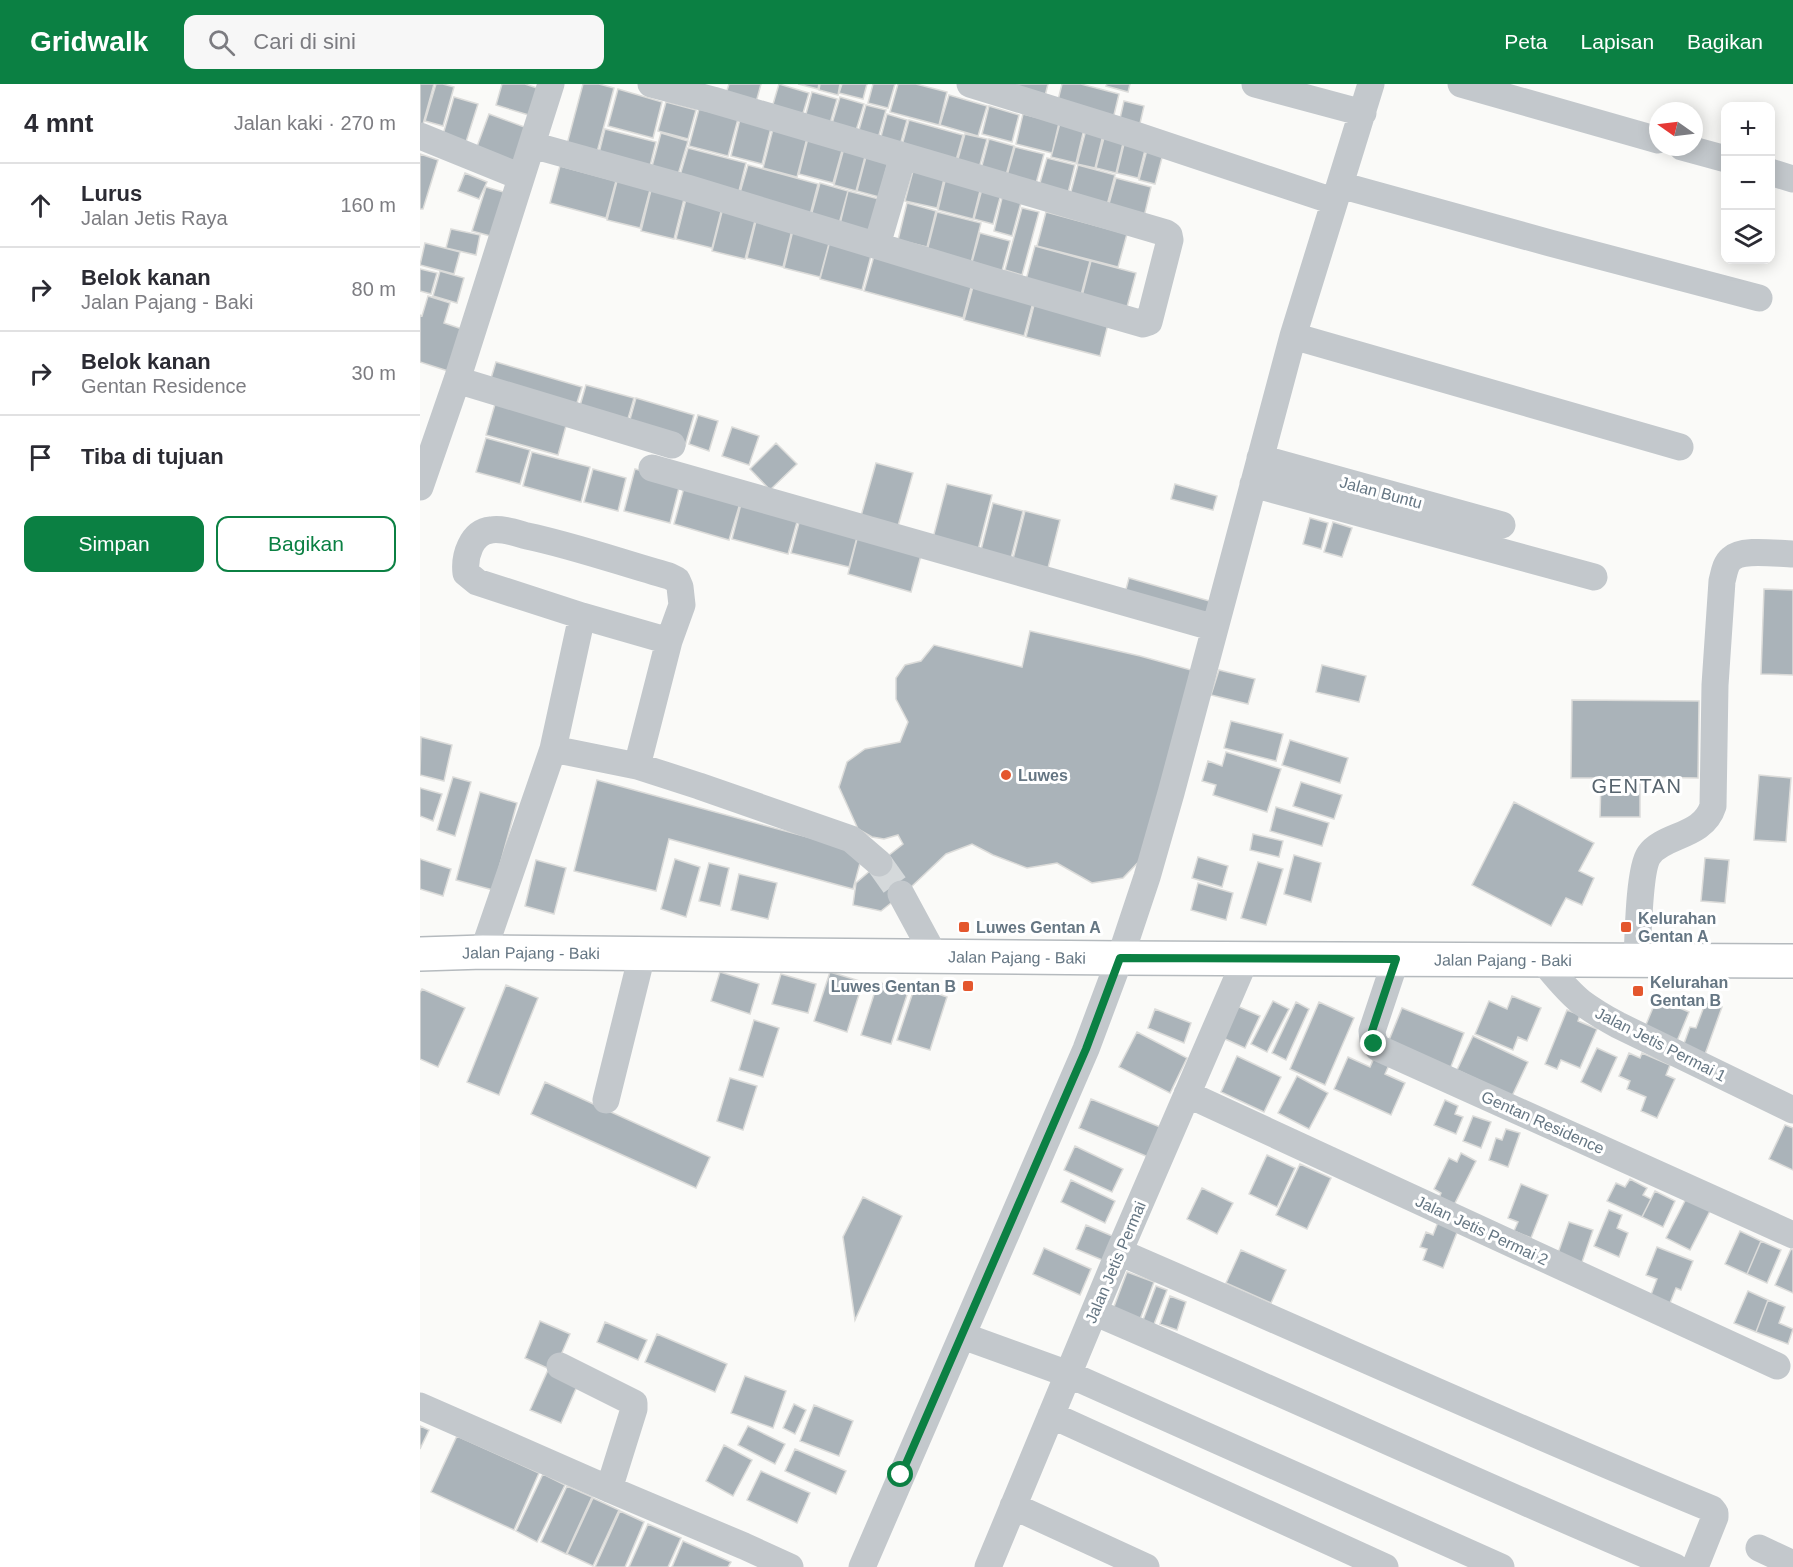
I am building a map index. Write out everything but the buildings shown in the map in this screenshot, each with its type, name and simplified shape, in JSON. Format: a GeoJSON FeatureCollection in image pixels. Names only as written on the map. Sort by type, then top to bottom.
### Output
{"type":"FeatureCollection","features":[{"type":"Feature","properties":{"kind":"main road","name":"Jalan Pajang - Baki"},"geometry":{"type":"LineString","coordinates":[[420,954],[483,952],[642,955],[1793,961]]}},
{"type":"Feature","properties":{"kind":"street"},"geometry":{"type":"LineString","coordinates":[[420,487],[521,177],[537,146],[551,84]]}},
{"type":"Feature","properties":{"kind":"street"},"geometry":{"type":"LineString","coordinates":[[537,146],[687,188],[1144,324],[1149,322],[1170,240],[1169,235],[651,84]]}},
{"type":"Feature","properties":{"kind":"street"},"geometry":{"type":"LineString","coordinates":[[970,84],[1138,136],[1336,193],[1561,246],[1759,298]]}},
{"type":"Feature","properties":{"kind":"street"},"geometry":{"type":"LineString","coordinates":[[1255,84],[1363,113]]}},
{"type":"Feature","properties":{"kind":"street"},"geometry":{"type":"LineString","coordinates":[[862,1567],[1086,1049],[1120,958],[1172,793],[1293,336],[1371,84]]}},
{"type":"Feature","properties":{"kind":"street"},"geometry":{"type":"LineString","coordinates":[[1461,84],[1649,137]]}},
{"type":"Feature","properties":{"kind":"street"},"geometry":{"type":"LineString","coordinates":[[420,136],[521,177]]}},
{"type":"Feature","properties":{"kind":"street"},"geometry":{"type":"LineString","coordinates":[[1703,153],[1721,158]]}},
{"type":"Feature","properties":{"kind":"street"},"geometry":{"type":"LineString","coordinates":[[877,245],[903,156]]}},
{"type":"Feature","properties":{"kind":"street"},"geometry":{"type":"LineString","coordinates":[[1775,173],[1793,178]]}},
{"type":"Feature","properties":{"kind":"street"},"geometry":{"type":"LineString","coordinates":[[1293,336],[1680,447]]}},
{"type":"Feature","properties":{"kind":"street"},"geometry":{"type":"LineString","coordinates":[[456,380],[672,445]]}},
{"type":"Feature","properties":{"kind":"street","name":"Jalan Buntu"},"geometry":{"type":"LineString","coordinates":[[1260,458],[1502,525]]}},
{"type":"Feature","properties":{"kind":"street"},"geometry":{"type":"LineString","coordinates":[[652,468],[1215,628]]}},
{"type":"Feature","properties":{"kind":"street"},"geometry":{"type":"LineString","coordinates":[[1253,484],[1594,576]]}},
{"type":"Feature","properties":{"kind":"street"},"geometry":{"type":"LineString","coordinates":[[637,766],[669,641],[682,605],[681,587],[677,580],[539,538],[499,530],[489,530],[479,534],[468,549],[465,562],[466,573],[477,582],[669,641]]}},
{"type":"Feature","properties":{"kind":"street"},"geometry":{"type":"LineString","coordinates":[[1637,960],[1643,873],[1647,856],[1654,848],[1698,827],[1706,819],[1713,806],[1715,685],[1722,581],[1726,566],[1734,556],[1750,552],[1793,554]]}},
{"type":"Feature","properties":{"kind":"street"},"geometry":{"type":"LineString","coordinates":[[483,952],[553,749],[582,616]]}},
{"type":"Feature","properties":{"kind":"street"},"geometry":{"type":"LineString","coordinates":[[553,749],[637,766],[851,839],[879,863]]}},
{"type":"Feature","properties":{"kind":"street"},"geometry":{"type":"LineString","coordinates":[[902,894],[934,955]]}},
{"type":"Feature","properties":{"kind":"street"},"geometry":{"type":"LineString","coordinates":[[606,1100],[642,955]]}},
{"type":"Feature","properties":{"kind":"street","name":"Jalan Jetis Permai"},"geometry":{"type":"LineString","coordinates":[[988,1567],[1119,1252],[1246,958]]}},
{"type":"Feature","properties":{"kind":"street","name":"Gentan Residence"},"geometry":{"type":"LineString","coordinates":[[1396,959],[1372,1031],[1373,1040],[1378,1048],[1793,1235]]}},
{"type":"Feature","properties":{"kind":"street","name":"Jalan Jetis Permai 1"},"geometry":{"type":"LineString","coordinates":[[1542,960],[1566,987],[1595,1012],[1793,1110]]}},
{"type":"Feature","properties":{"kind":"street","name":"Jalan Jetis Permai 2"},"geometry":{"type":"LineString","coordinates":[[1187,1094],[1777,1366]]}},
{"type":"Feature","properties":{"kind":"street"},"geometry":{"type":"LineString","coordinates":[[1119,1252],[1712,1509],[1715,1517],[1695,1567]]}},
{"type":"Feature","properties":{"kind":"street"},"geometry":{"type":"LineString","coordinates":[[1094,1312],[1238,1374],[1545,1513],[1675,1567]]}},
{"type":"Feature","properties":{"kind":"street"},"geometry":{"type":"LineString","coordinates":[[963,1336],[1068,1374],[1501,1567]]}},
{"type":"Feature","properties":{"kind":"street"},"geometry":{"type":"LineString","coordinates":[[560,1366],[634,1403],[634,1410],[609,1489]]}},
{"type":"Feature","properties":{"kind":"street"},"geometry":{"type":"LineString","coordinates":[[420,1406],[790,1567]]}},
{"type":"Feature","properties":{"kind":"street"},"geometry":{"type":"LineString","coordinates":[[1051,1415],[1385,1567]]}},
{"type":"Feature","properties":{"kind":"street"},"geometry":{"type":"LineString","coordinates":[[1013,1506],[1146,1567]]}},
{"type":"Feature","properties":{"kind":"street"},"geometry":{"type":"LineString","coordinates":[[1759,1548],[1793,1564]]}},
{"type":"Feature","properties":{"kind":"tunnel"},"geometry":{"type":"LineString","coordinates":[[879,863],[901,894]]}},
{"type":"Feature","properties":{"kind":"place","name":"Luwes"},"geometry":{"type":"Point","coordinates":[1006,775]}},
{"type":"Feature","properties":{"kind":"place","name":"Luwes Gentan A"},"geometry":{"type":"Point","coordinates":[964,927]}},
{"type":"Feature","properties":{"kind":"place","name":"Kelurahan Gentan A"},"geometry":{"type":"Point","coordinates":[1626,927]}},
{"type":"Feature","properties":{"kind":"place","name":"Luwes Gentan B"},"geometry":{"type":"Point","coordinates":[968,986]}},
{"type":"Feature","properties":{"kind":"place","name":"Kelurahan Gentan B"},"geometry":{"type":"Point","coordinates":[1638,991]}},
{"type":"Feature","properties":{"kind":"district","name":"GENTAN"},"geometry":{"type":"Point","coordinates":[1637,786]}},
{"type":"Feature","properties":{"kind":"route"},"geometry":{"type":"LineString","coordinates":[[901,1475],[1086,1049],[1120,958],[1396,959],[1372,1031],[1374,1044]]}}]}
